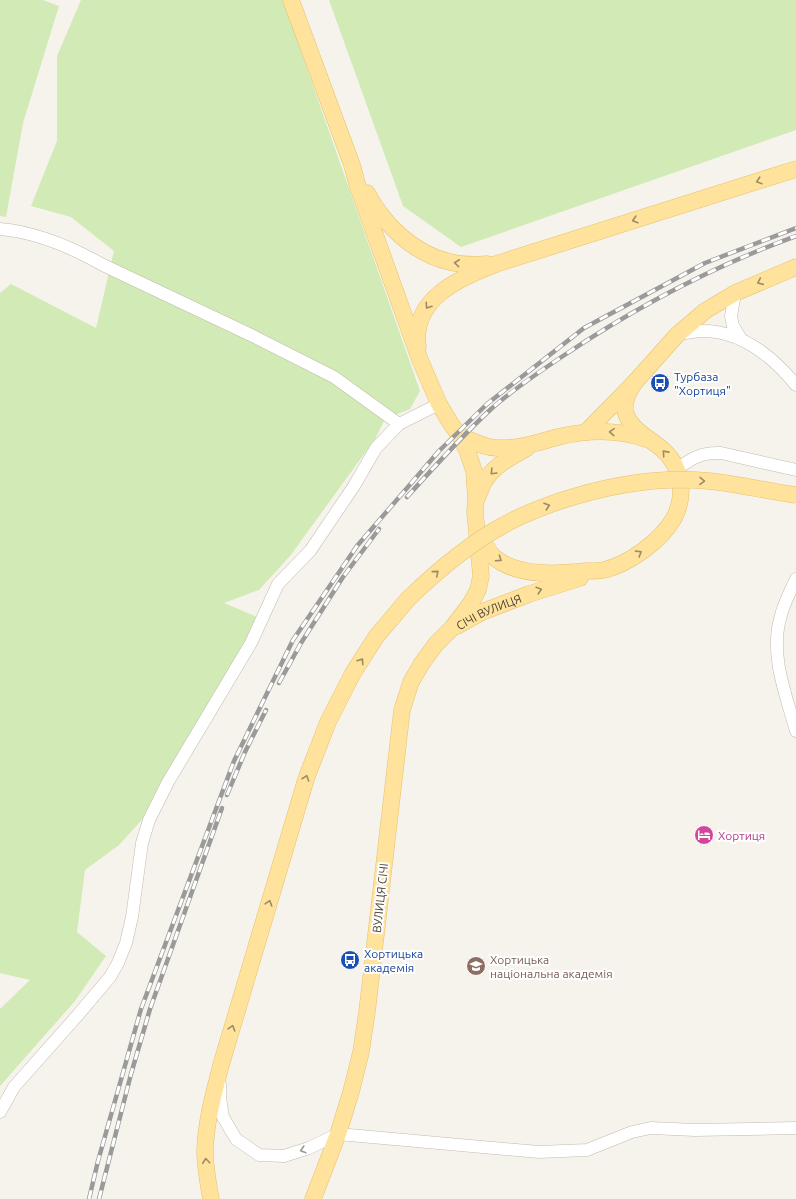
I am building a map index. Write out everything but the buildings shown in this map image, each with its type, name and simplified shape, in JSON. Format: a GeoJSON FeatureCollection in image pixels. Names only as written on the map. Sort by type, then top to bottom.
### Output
{"type":"FeatureCollection","features":[{"type":"Feature","properties":{"kind":"main road"},"geometry":{"type":"LineString","coordinates":[[291,0],[352,165],[358,187],[420,360]]}},
{"type":"Feature","properties":{"kind":"main road"},"geometry":{"type":"LineString","coordinates":[[352,165],[371,201],[390,226],[408,243],[430,256],[450,262],[474,265],[496,264]]}},
{"type":"Feature","properties":{"kind":"main road"},"geometry":{"type":"LineString","coordinates":[[420,360],[417,336],[423,314],[432,300],[443,290],[467,275],[496,264],[796,169]]}},
{"type":"Feature","properties":{"kind":"main road"},"geometry":{"type":"LineString","coordinates":[[586,432],[635,382],[677,335],[705,312],[735,293],[796,266]]}},
{"type":"Feature","properties":{"kind":"main road","name":"СІЧІ ВУЛИЦЯ"},"geometry":{"type":"LineString","coordinates":[[420,360],[439,404],[460,436],[474,471],[476,528],[481,576],[478,590],[471,603],[452,628]]}},
{"type":"Feature","properties":{"kind":"main road"},"geometry":{"type":"LineString","coordinates":[[476,528],[486,548],[495,557],[509,566],[533,572],[567,573],[604,570],[626,561],[648,547],[662,534],[674,518],[680,502],[681,488],[676,469],[663,450],[635,428],[628,419],[626,402],[629,392],[635,382]]}},
{"type":"Feature","properties":{"kind":"main road"},"geometry":{"type":"LineString","coordinates":[[460,436],[483,446],[497,448],[537,443],[586,432],[633,434],[650,440]]}},
{"type":"Feature","properties":{"kind":"main road"},"geometry":{"type":"LineString","coordinates":[[476,500],[483,482],[494,470],[510,457],[537,443]]}},
{"type":"Feature","properties":{"kind":"main road"},"geometry":{"type":"LineString","coordinates":[[211,1199],[208,1185],[205,1150],[210,1111],[221,1065],[306,779],[328,722],[352,674],[376,637],[408,599],[449,562],[470,546],[504,525],[537,509],[581,494],[623,484],[663,480],[709,481],[796,495]]}},
{"type":"Feature","properties":{"kind":"main road","name":"СІЧІ ВУЛИЦЯ"},"geometry":{"type":"LineString","coordinates":[[452,628],[482,612],[529,594],[604,570]]}},
{"type":"Feature","properties":{"kind":"main road","name":"ВУЛИЦЯ СІЧІ"},"geometry":{"type":"LineString","coordinates":[[313,1199],[338,1134],[361,1052],[368,1012],[402,710],[411,682],[422,662],[436,644],[452,628]]}},
{"type":"Feature","properties":{"kind":"street"},"geometry":{"type":"LineString","coordinates":[[0,229],[15,230],[43,237],[80,252],[122,274],[253,336],[334,376],[399,424]]}},
{"type":"Feature","properties":{"kind":"street"},"geometry":{"type":"LineString","coordinates":[[735,293],[731,316],[733,326],[741,339]]}},
{"type":"Feature","properties":{"kind":"street"},"geometry":{"type":"LineString","coordinates":[[677,335],[700,331],[724,334],[741,339],[764,353],[786,372],[796,385]]}},
{"type":"Feature","properties":{"kind":"street"},"geometry":{"type":"LineString","coordinates":[[0,1112],[14,1086],[110,977],[118,963],[126,942],[132,917],[142,843],[149,820],[168,782],[250,643],[278,584],[310,551],[354,486],[376,448],[399,424],[439,404]]}},
{"type":"Feature","properties":{"kind":"street"},"geometry":{"type":"LineString","coordinates":[[676,469],[693,458],[709,452],[721,453],[796,470]]}},
{"type":"Feature","properties":{"kind":"street"},"geometry":{"type":"LineString","coordinates":[[796,579],[786,599],[780,620],[777,644],[780,677],[796,731]]}},
{"type":"Feature","properties":{"kind":"street"},"geometry":{"type":"LineString","coordinates":[[221,1065],[220,1098],[223,1117],[236,1139],[259,1155],[284,1156],[309,1148],[338,1134],[539,1152],[587,1150],[632,1132],[651,1128],[695,1130],[796,1128]]}},
{"type":"Feature","properties":{"kind":"green space"},"geometry":{"type":"Polygon","coordinates":[[[0,0],[43,0],[59,6],[23,123],[6,217],[0,216],[0,0]]]}},
{"type":"Feature","properties":{"kind":"green space"},"geometry":{"type":"Polygon","coordinates":[[[81,0],[283,0],[420,391],[410,409],[385,419],[375,439],[290,556],[259,590],[224,603],[262,619],[159,801],[119,845],[85,870],[77,932],[106,956],[75,1001],[0,1086],[0,1009],[30,980],[0,973],[0,293],[11,284],[96,328],[114,251],[71,217],[31,206],[57,141],[57,56],[81,0]]]}},
{"type":"Feature","properties":{"kind":"green space"},"geometry":{"type":"Polygon","coordinates":[[[329,0],[796,0],[796,130],[461,247],[403,206],[329,0]]]}},
{"type":"Feature","properties":{"kind":"railway"},"geometry":{"type":"LineString","coordinates":[[89,1199],[98,1161],[141,1009],[234,761],[293,640],[357,546],[439,451],[487,404],[584,328],[705,263],[796,228]]}},
{"type":"Feature","properties":{"kind":"railway"},"geometry":{"type":"LineString","coordinates":[[407,497],[437,463],[490,410],[516,388],[554,362],[647,304],[705,274],[796,236]]}},
{"type":"Feature","properties":{"kind":"railway"},"geometry":{"type":"LineString","coordinates":[[279,683],[301,643],[343,577],[379,529]]}},
{"type":"Feature","properties":{"kind":"railway"},"geometry":{"type":"LineString","coordinates":[[227,795],[245,752],[266,710]]}},
{"type":"Feature","properties":{"kind":"railway"},"geometry":{"type":"LineString","coordinates":[[99,1199],[131,1074],[150,1009],[222,808]]}},
{"type":"Feature","properties":{"kind":"place","name":"Турбаза \"Хортиця\""},"geometry":{"type":"Point","coordinates":[660,383]}},
{"type":"Feature","properties":{"kind":"place","name":"Хортиця"},"geometry":{"type":"Point","coordinates":[704,835]}},
{"type":"Feature","properties":{"kind":"place","name":"Хортицька академія"},"geometry":{"type":"Point","coordinates":[350,960]}},
{"type":"Feature","properties":{"kind":"place","name":"Хортицька національна академія"},"geometry":{"type":"Point","coordinates":[476,966]}}]}
